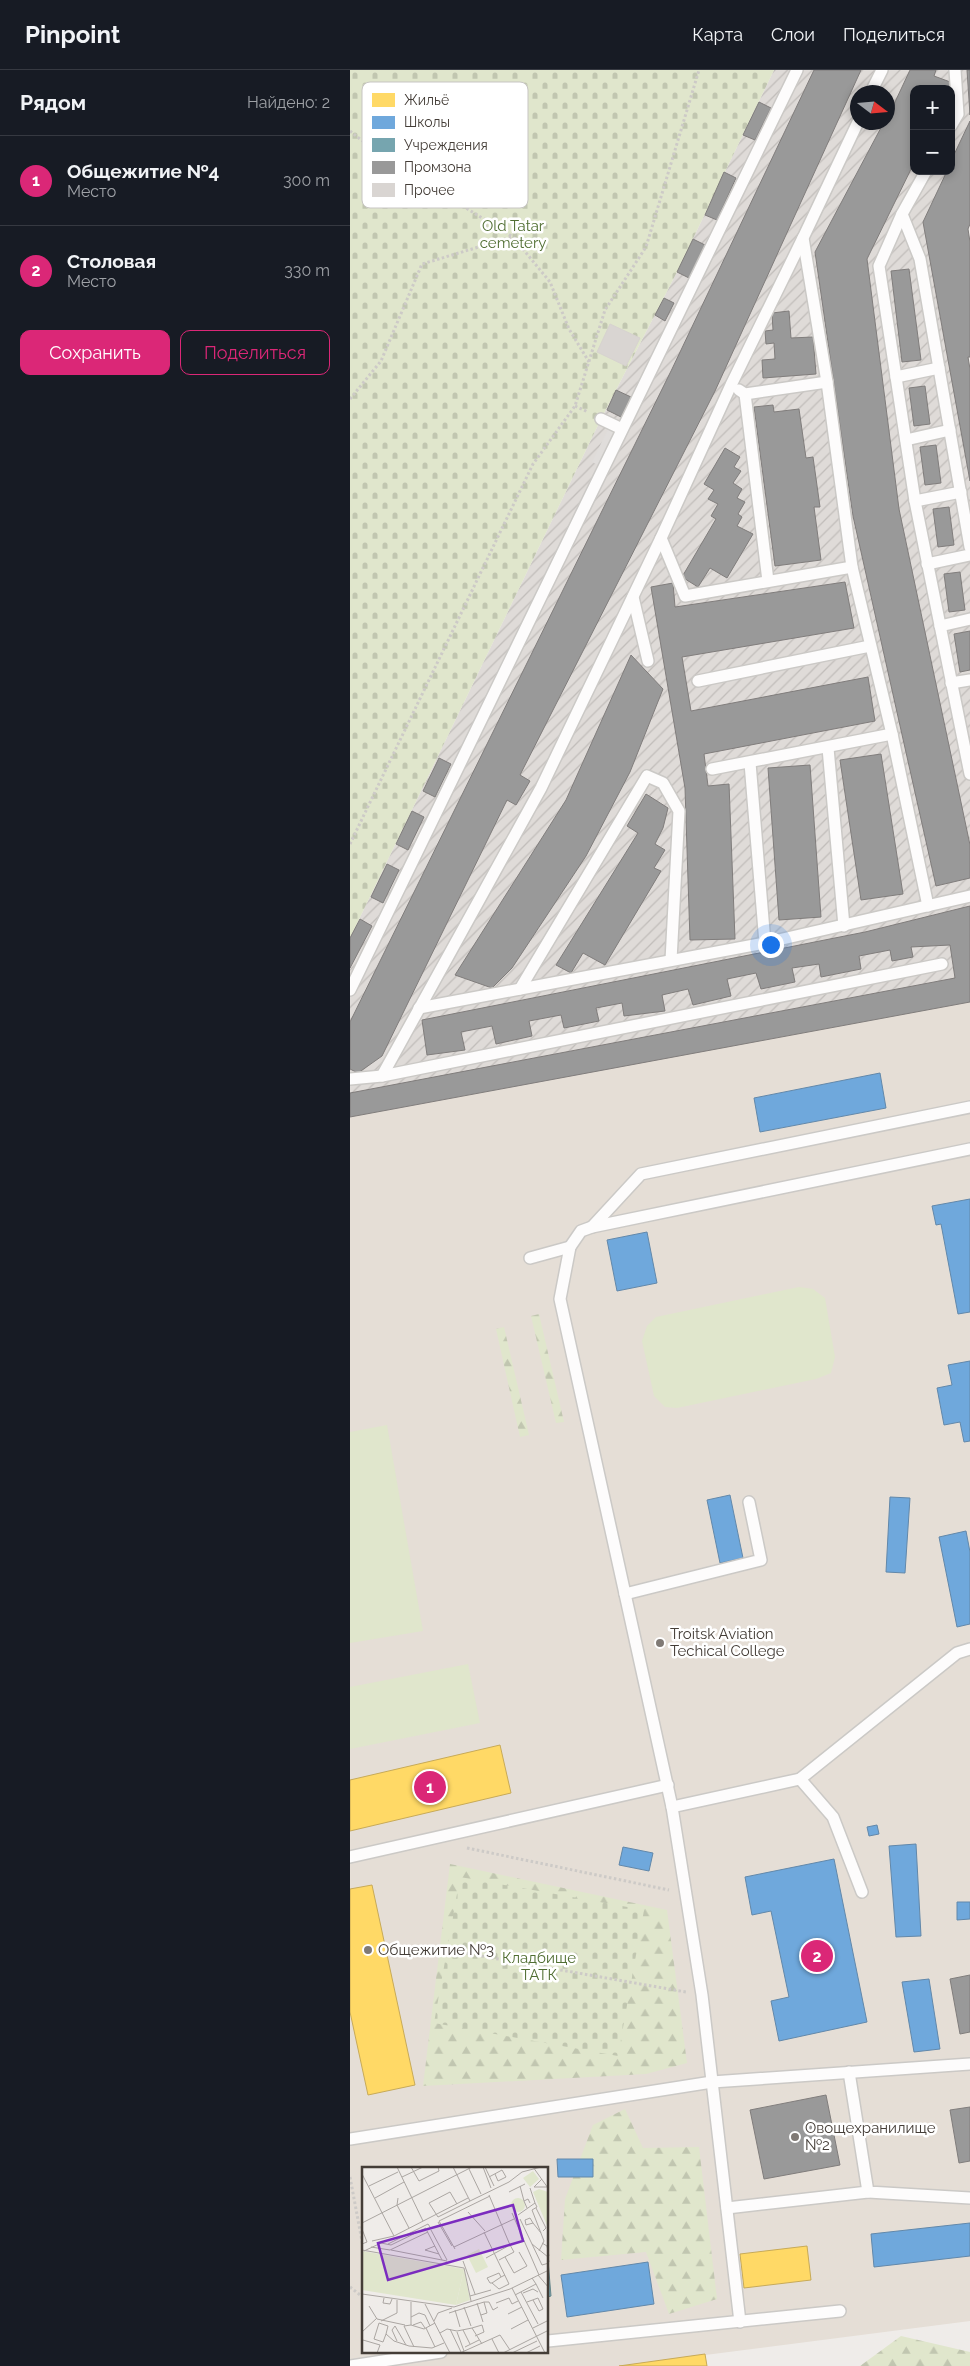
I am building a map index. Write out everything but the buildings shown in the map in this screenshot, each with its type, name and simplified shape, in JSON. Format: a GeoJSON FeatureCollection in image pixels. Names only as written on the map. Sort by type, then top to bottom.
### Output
{"type":"FeatureCollection","features":[{"type":"Feature","properties":{"kind":"lane"},"geometry":{"type":"LineString","coordinates":[[350,990],[796,70]]}},
{"type":"Feature","properties":{"kind":"lane"},"geometry":{"type":"LineString","coordinates":[[874,85],[882,70]]}},
{"type":"Feature","properties":{"kind":"lane"},"geometry":{"type":"LineString","coordinates":[[955,70],[958,114],[955,119]]}},
{"type":"Feature","properties":{"kind":"lane"},"geometry":{"type":"LineString","coordinates":[[382,1076],[541,788],[661,538],[731,385],[854,130]]}},
{"type":"Feature","properties":{"kind":"lane"},"geometry":{"type":"LineString","coordinates":[[924,175],[902,214],[879,266],[915,501],[967,747],[970,774]]}},
{"type":"Feature","properties":{"kind":"lane"},"geometry":{"type":"LineString","coordinates":[[902,214],[920,259],[970,547]]}},
{"type":"Feature","properties":{"kind":"lane"},"geometry":{"type":"LineString","coordinates":[[803,238],[828,382],[852,567],[892,734],[928,906]]}},
{"type":"Feature","properties":{"kind":"lane"},"geometry":{"type":"LineString","coordinates":[[896,377],[939,368]]}},
{"type":"Feature","properties":{"kind":"lane"},"geometry":{"type":"LineString","coordinates":[[731,385],[744,394],[828,382]]}},
{"type":"Feature","properties":{"kind":"lane"},"geometry":{"type":"LineString","coordinates":[[744,394],[768,581]]}},
{"type":"Feature","properties":{"kind":"lane"},"geometry":{"type":"LineString","coordinates":[[602,419],[622,429]]}},
{"type":"Feature","properties":{"kind":"lane"},"geometry":{"type":"LineString","coordinates":[[906,440],[950,430]]}},
{"type":"Feature","properties":{"kind":"lane"},"geometry":{"type":"LineString","coordinates":[[915,501],[961,492]]}},
{"type":"Feature","properties":{"kind":"lane"},"geometry":{"type":"LineString","coordinates":[[661,538],[685,596],[852,567]]}},
{"type":"Feature","properties":{"kind":"lane"},"geometry":{"type":"LineString","coordinates":[[927,564],[970,555]]}},
{"type":"Feature","properties":{"kind":"lane"},"geometry":{"type":"LineString","coordinates":[[633,597],[648,661]]}},
{"type":"Feature","properties":{"kind":"lane"},"geometry":{"type":"LineString","coordinates":[[940,626],[970,618]]}},
{"type":"Feature","properties":{"kind":"lane"},"geometry":{"type":"LineString","coordinates":[[698,681],[870,646]]}},
{"type":"Feature","properties":{"kind":"lane"},"geometry":{"type":"LineString","coordinates":[[952,683],[970,680]]}},
{"type":"Feature","properties":{"kind":"lane"},"geometry":{"type":"LineString","coordinates":[[712,769],[828,748],[892,734]]}},
{"type":"Feature","properties":{"kind":"lane"},"geometry":{"type":"LineString","coordinates":[[828,748],[844,926]]}},
{"type":"Feature","properties":{"kind":"lane"},"geometry":{"type":"LineString","coordinates":[[750,763],[765,943]]}},
{"type":"Feature","properties":{"kind":"lane"},"geometry":{"type":"LineString","coordinates":[[520,989],[647,776],[663,783],[679,811],[671,960]]}},
{"type":"Feature","properties":{"kind":"lane"},"geometry":{"type":"LineString","coordinates":[[419,1008],[765,943],[970,896]]}},
{"type":"Feature","properties":{"kind":"lane"},"geometry":{"type":"LineString","coordinates":[[350,1079],[382,1076],[942,964]]}},
{"type":"Feature","properties":{"kind":"lane"},"geometry":{"type":"LineString","coordinates":[[592,1227],[641,1174],[970,1107]]}},
{"type":"Feature","properties":{"kind":"lane"},"geometry":{"type":"LineString","coordinates":[[740,2322],[702,1995],[672,1807],[560,1299],[570,1247],[581,1231],[592,1227],[970,1149]]}},
{"type":"Feature","properties":{"kind":"lane"},"geometry":{"type":"LineString","coordinates":[[530,1258],[570,1247]]}},
{"type":"Feature","properties":{"kind":"lane"},"geometry":{"type":"LineString","coordinates":[[625,1594],[761,1560],[749,1502]]}},
{"type":"Feature","properties":{"kind":"lane"},"geometry":{"type":"LineString","coordinates":[[672,1807],[800,1778],[957,1653],[970,1649]]}},
{"type":"Feature","properties":{"kind":"lane"},"geometry":{"type":"LineString","coordinates":[[800,1778],[833,1817],[862,1892]]}},
{"type":"Feature","properties":{"kind":"lane"},"geometry":{"type":"LineString","coordinates":[[350,1857],[668,1785]]}},
{"type":"Feature","properties":{"kind":"lane"},"geometry":{"type":"LineString","coordinates":[[350,2139],[712,2082],[970,2064]]}},
{"type":"Feature","properties":{"kind":"lane"},"geometry":{"type":"LineString","coordinates":[[849,2072],[868,2192]]}},
{"type":"Feature","properties":{"kind":"lane"},"geometry":{"type":"LineString","coordinates":[[727,2208],[868,2192],[970,2198]]}},
{"type":"Feature","properties":{"kind":"lane"},"geometry":{"type":"LineString","coordinates":[[549,2341],[840,2311]]}},
{"type":"Feature","properties":{"kind":"lane"},"geometry":{"type":"LineString","coordinates":[[350,2366],[428,2354]]}},
{"type":"Feature","properties":{"kind":"path"},"geometry":{"type":"LineString","coordinates":[[350,844],[533,464],[575,406],[605,310],[646,247],[699,70]]}},
{"type":"Feature","properties":{"kind":"path"},"geometry":{"type":"LineString","coordinates":[[350,131],[362,141]]}},
{"type":"Feature","properties":{"kind":"path"},"geometry":{"type":"LineString","coordinates":[[466,208],[513,237],[550,282],[570,329],[589,362]]}},
{"type":"Feature","properties":{"kind":"path"},"geometry":{"type":"LineString","coordinates":[[350,399],[381,361],[422,264],[513,237]]}},
{"type":"Feature","properties":{"kind":"path"},"geometry":{"type":"LineString","coordinates":[[466,1847],[685,1893]]}},
{"type":"Feature","properties":{"kind":"path"},"geometry":{"type":"LineString","coordinates":[[447,1950],[702,1995]]}},
{"type":"Feature","properties":{"kind":"path"},"geometry":{"type":"LineString","coordinates":[[350,2177],[362,2241]]}},
{"type":"Feature","properties":{"kind":"path"},"geometry":{"type":"LineString","coordinates":[[350,2287],[362,2296]]}},
{"type":"Feature","properties":{"kind":"shaded area"},"geometry":{"type":"Polygon","coordinates":[[[774,70],[970,70],[970,224],[968,229],[970,242],[970,357],[968,358],[970,369],[970,1002],[350,1117],[350,938],[601,419],[677,272],[774,70]]]}},
{"type":"Feature","properties":{"kind":"shaded area"},"geometry":{"type":"Polygon","coordinates":[[[609,427],[618,431],[602,467],[592,462],[609,427]]]}},
{"type":"Feature","properties":{"kind":"shaded area","name":"Troitsk Aviation Techical College"},"geometry":{"type":"Polygon","coordinates":[[[970,1002],[970,2321],[619,2366],[350,2366],[350,1117],[970,1002]]]}},
{"type":"Feature","properties":{"kind":"green space","name":"Old Tatar cemetery"},"geometry":{"type":"Polygon","coordinates":[[[350,70],[774,70],[677,272],[601,419],[350,938],[350,70]]]}},
{"type":"Feature","properties":{"kind":"green space"},"geometry":{"type":"Polygon","coordinates":[[[799,1287],[813,1289],[825,1298],[835,1357],[831,1373],[816,1379],[677,1408],[665,1407],[654,1396],[642,1341],[647,1326],[656,1317],[799,1287]]]}},
{"type":"Feature","properties":{"kind":"green space"},"geometry":{"type":"Polygon","coordinates":[[[539,1314],[564,1422],[556,1423],[531,1316],[539,1314]]]}},
{"type":"Feature","properties":{"kind":"green space"},"geometry":{"type":"Polygon","coordinates":[[[504,1327],[529,1435],[520,1437],[496,1329],[504,1327]]]}},
{"type":"Feature","properties":{"kind":"green space"},"geometry":{"type":"Polygon","coordinates":[[[387,1425],[423,1631],[350,1643],[350,1432],[387,1425]]]}},
{"type":"Feature","properties":{"kind":"green space"},"geometry":{"type":"Polygon","coordinates":[[[468,1664],[480,1723],[350,1749],[350,1687],[468,1664]]]}},
{"type":"Feature","properties":{"kind":"green space","name":"Кладбище ТАТК"},"geometry":{"type":"Polygon","coordinates":[[[450,1864],[667,1910],[687,2063],[646,2074],[423,2086],[450,1864]]]}},
{"type":"Feature","properties":{"kind":"green space","name":"Кладбище ТАТК"},"geometry":{"type":"Polygon","coordinates":[[[460,1877],[644,1910],[618,2056],[434,2023],[460,1877]]]}},
{"type":"Feature","properties":{"kind":"green space"},"geometry":{"type":"Polygon","coordinates":[[[625,2109],[643,2148],[699,2147],[717,2299],[669,2314],[646,2252],[561,2260],[565,2199],[593,2125],[625,2109]]]}},
{"type":"Feature","properties":{"kind":"green space"},"geometry":{"type":"Polygon","coordinates":[[[901,2336],[970,2352],[970,2366],[860,2366],[901,2336]]]}},
{"type":"Feature","properties":{"kind":"place","name":"Troitsk Aviation Techical College"},"geometry":{"type":"Point","coordinates":[660,1643]}},
{"type":"Feature","properties":{"kind":"place","name":"Общежитие №4"},"geometry":{"type":"Point","coordinates":[430,1787]}},
{"type":"Feature","properties":{"kind":"place","name":"Общежитие №3"},"geometry":{"type":"Point","coordinates":[368,1950]}},
{"type":"Feature","properties":{"kind":"place","name":"Столовая"},"geometry":{"type":"Point","coordinates":[817,1956]}},
{"type":"Feature","properties":{"kind":"place","name":"Овощехранилище №2"},"geometry":{"type":"Point","coordinates":[795,2137]}}]}
